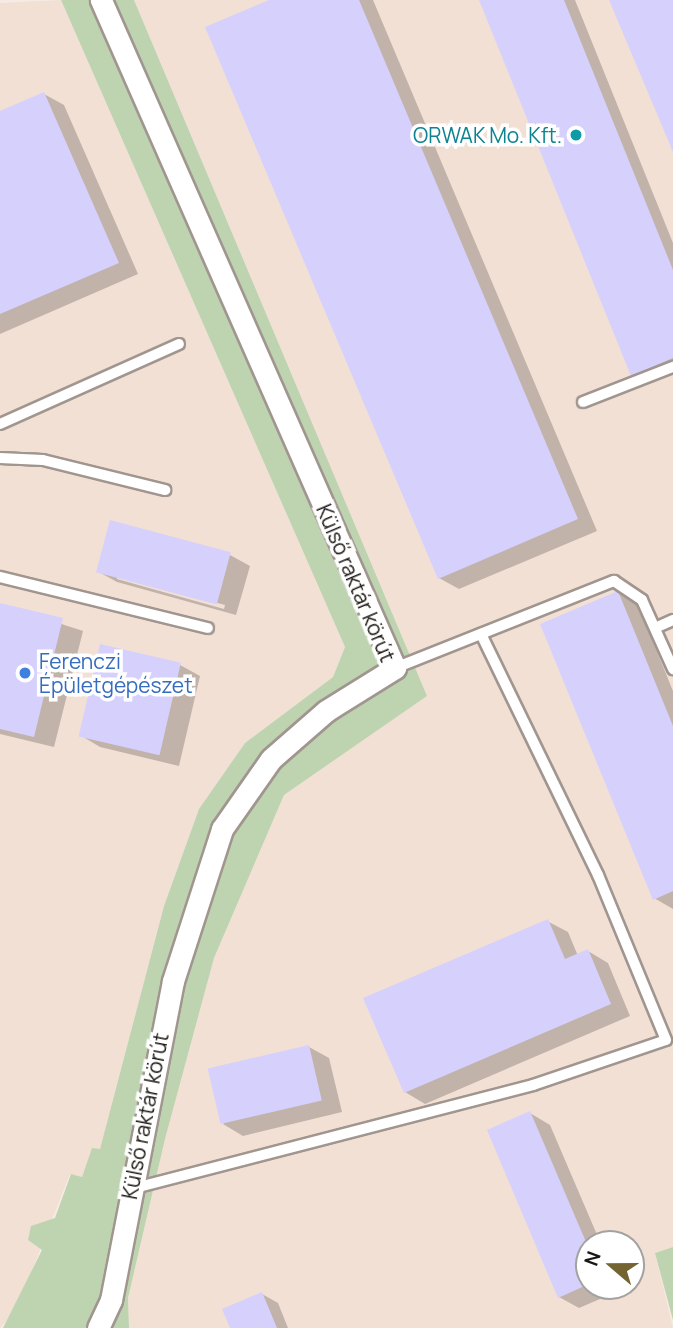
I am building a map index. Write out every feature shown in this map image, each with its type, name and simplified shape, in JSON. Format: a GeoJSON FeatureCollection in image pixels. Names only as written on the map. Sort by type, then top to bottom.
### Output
{"type":"FeatureCollection","features":[{"type":"Feature","properties":{"kind":"street","name":"Külső raktár körút"},"geometry":{"type":"LineString","coordinates":[[98,1328],[111,1300],[173,981],[222,829],[271,759],[326,711],[395,668],[101,0]]}},
{"type":"Feature","properties":{"kind":"lane"},"geometry":{"type":"LineString","coordinates":[[0,424],[179,344]]}},
{"type":"Feature","properties":{"kind":"lane"},"geometry":{"type":"LineString","coordinates":[[583,402],[673,367]]}},
{"type":"Feature","properties":{"kind":"lane"},"geometry":{"type":"LineString","coordinates":[[0,458],[43,460],[165,490]]}},
{"type":"Feature","properties":{"kind":"lane"},"geometry":{"type":"LineString","coordinates":[[0,578],[208,628]]}},
{"type":"Feature","properties":{"kind":"lane"},"geometry":{"type":"LineString","coordinates":[[395,668],[614,581],[642,600],[673,669]]}},
{"type":"Feature","properties":{"kind":"lane"},"geometry":{"type":"LineString","coordinates":[[654,628],[673,620]]}},
{"type":"Feature","properties":{"kind":"lane"},"geometry":{"type":"LineString","coordinates":[[131,1189],[533,1085],[670,1039],[598,875],[481,634]]}},
{"type":"Feature","properties":{"kind":"shaded area"},"geometry":{"type":"Polygon","coordinates":[[[61,0],[345,647],[333,677],[245,743],[199,809],[164,906],[100,1149],[92,1149],[82,1177],[70,1174],[16,1311],[0,1328],[0,3],[61,0]]]}},
{"type":"Feature","properties":{"kind":"shaded area"},"geometry":{"type":"Polygon","coordinates":[[[134,0],[673,0],[673,1247],[655,1253],[673,1328],[129,1328],[128,1298],[165,1139],[214,958],[284,795],[427,696],[134,0]]]}},
{"type":"Feature","properties":{"kind":"green space"},"geometry":{"type":"Polygon","coordinates":[[[61,0],[134,0],[427,696],[284,795],[214,958],[165,1139],[128,1298],[129,1328],[3,1328],[42,1250],[28,1240],[31,1226],[55,1218],[71,1174],[82,1177],[92,1148],[100,1149],[164,906],[199,809],[245,743],[333,677],[345,647],[61,0]]]}},
{"type":"Feature","properties":{"kind":"green space"},"geometry":{"type":"Polygon","coordinates":[[[673,1247],[673,1320],[655,1253],[673,1247]]]}},
{"type":"Feature","properties":{"kind":"building"},"geometry":{"type":"Polygon","coordinates":[[[269,0],[359,0],[578,519],[438,579],[205,27],[269,0]]]}},
{"type":"Feature","properties":{"kind":"building","name":"ORWAK Mo. Kft."},"geometry":{"type":"Polygon","coordinates":[[[479,0],[564,0],[673,270],[673,358],[631,376],[479,0]]]}},
{"type":"Feature","properties":{"kind":"building"},"geometry":{"type":"Polygon","coordinates":[[[609,0],[673,0],[673,152],[609,0]]]}},
{"type":"Feature","properties":{"kind":"building"},"geometry":{"type":"Polygon","coordinates":[[[44,92],[119,263],[0,314],[0,111],[44,92]]]}},
{"type":"Feature","properties":{"kind":"building"},"geometry":{"type":"Polygon","coordinates":[[[110,520],[231,552],[217,605],[96,572],[110,520]]]}},
{"type":"Feature","properties":{"kind":"building"},"geometry":{"type":"Polygon","coordinates":[[[618,591],[673,726],[673,891],[653,900],[540,624],[618,591]]]}},
{"type":"Feature","properties":{"kind":"building","name":"Ferenczi Épületgépészet"},"geometry":{"type":"Polygon","coordinates":[[[0,603],[63,618],[34,737],[0,729],[0,603]]]}},
{"type":"Feature","properties":{"kind":"building"},"geometry":{"type":"Polygon","coordinates":[[[100,644],[181,663],[160,755],[79,737],[100,644]]]}},
{"type":"Feature","properties":{"kind":"building"},"geometry":{"type":"Polygon","coordinates":[[[548,919],[565,959],[588,949],[611,1004],[404,1093],[363,998],[548,919]]]}},
{"type":"Feature","properties":{"kind":"building"},"geometry":{"type":"Polygon","coordinates":[[[309,1045],[322,1101],[220,1124],[208,1068],[309,1045]]]}},
{"type":"Feature","properties":{"kind":"building"},"geometry":{"type":"Polygon","coordinates":[[[530,1111],[581,1230],[575,1230],[575,1290],[558,1298],[487,1130],[530,1111]]]}},
{"type":"Feature","properties":{"kind":"building"},"geometry":{"type":"Polygon","coordinates":[[[262,1292],[277,1328],[230,1328],[222,1309],[262,1292]]]}},
{"type":"Feature","properties":{"kind":"place","name":"ORWAK Mo. Kft."},"geometry":{"type":"Point","coordinates":[576,135]}},
{"type":"Feature","properties":{"kind":"place","name":"Ferenczi Épületgépészet"},"geometry":{"type":"Point","coordinates":[25,673]}}]}
